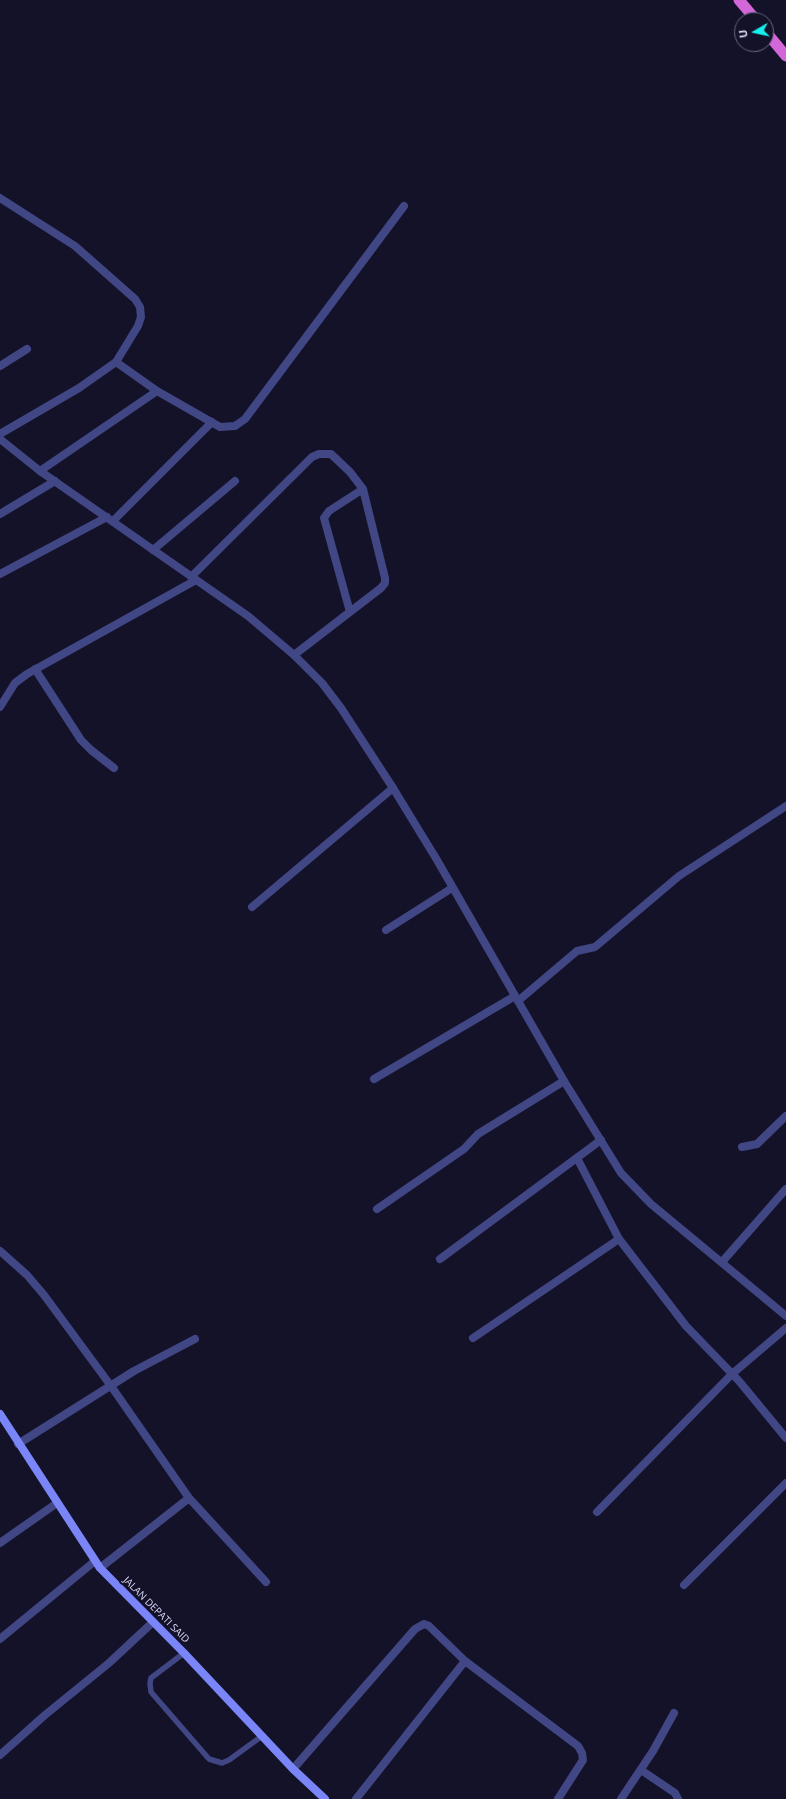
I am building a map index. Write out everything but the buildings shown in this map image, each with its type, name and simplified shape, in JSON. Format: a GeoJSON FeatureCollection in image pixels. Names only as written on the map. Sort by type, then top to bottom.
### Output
{"type":"FeatureCollection","features":[{"type":"Feature","properties":{"kind":"highway"},"geometry":{"type":"LineString","coordinates":[[740,0],[750,12]]}},
{"type":"Feature","properties":{"kind":"highway"},"geometry":{"type":"LineString","coordinates":[[774,42],[786,56]]}},
{"type":"Feature","properties":{"kind":"main road","name":"JALAN DEPATI SAID"},"geometry":{"type":"LineString","coordinates":[[0,1414],[18,1444],[98,1565],[184,1652],[293,1769],[325,1799]]}},
{"type":"Feature","properties":{"kind":"street"},"geometry":{"type":"LineString","coordinates":[[0,198],[75,246],[138,303],[141,317],[138,326],[116,362],[79,388],[0,434]]}},
{"type":"Feature","properties":{"kind":"street"},"geometry":{"type":"LineString","coordinates":[[116,362],[157,391],[220,427],[235,426],[245,419],[404,206]]}},
{"type":"Feature","properties":{"kind":"street"},"geometry":{"type":"LineString","coordinates":[[0,366],[27,349]]}},
{"type":"Feature","properties":{"kind":"street"},"geometry":{"type":"LineString","coordinates":[[40,471],[157,391]]}},
{"type":"Feature","properties":{"kind":"street"},"geometry":{"type":"LineString","coordinates":[[0,574],[110,519],[212,422]]}},
{"type":"Feature","properties":{"kind":"street"},"geometry":{"type":"LineString","coordinates":[[0,439],[40,471],[248,616],[294,655],[322,683],[332,695],[393,788],[564,1081],[621,1173],[635,1188],[786,1316]]}},
{"type":"Feature","properties":{"kind":"street"},"geometry":{"type":"LineString","coordinates":[[0,706],[15,683],[35,669],[193,579],[312,457],[327,453],[337,459],[363,489],[385,583],[381,588],[294,655]]}},
{"type":"Feature","properties":{"kind":"street"},"geometry":{"type":"LineString","coordinates":[[0,514],[55,481]]}},
{"type":"Feature","properties":{"kind":"street"},"geometry":{"type":"LineString","coordinates":[[153,550],[235,481]]}},
{"type":"Feature","properties":{"kind":"street"},"geometry":{"type":"LineString","coordinates":[[350,612],[324,518],[329,511],[363,489]]}},
{"type":"Feature","properties":{"kind":"street"},"geometry":{"type":"LineString","coordinates":[[35,669],[81,740],[114,768]]}},
{"type":"Feature","properties":{"kind":"street"},"geometry":{"type":"LineString","coordinates":[[252,908],[393,788]]}},
{"type":"Feature","properties":{"kind":"street"},"geometry":{"type":"LineString","coordinates":[[374,1079],[516,998],[577,951],[595,947],[679,876],[786,806]]}},
{"type":"Feature","properties":{"kind":"street"},"geometry":{"type":"LineString","coordinates":[[386,930],[452,888]]}},
{"type":"Feature","properties":{"kind":"street"},"geometry":{"type":"LineString","coordinates":[[377,1208],[464,1149],[478,1134],[564,1081]]}},
{"type":"Feature","properties":{"kind":"street"},"geometry":{"type":"LineString","coordinates":[[742,1147],[757,1144],[786,1116]]}},
{"type":"Feature","properties":{"kind":"street"},"geometry":{"type":"LineString","coordinates":[[440,1259],[601,1140]]}},
{"type":"Feature","properties":{"kind":"street"},"geometry":{"type":"LineString","coordinates":[[577,1158],[619,1239],[686,1326],[732,1374],[786,1438]]}},
{"type":"Feature","properties":{"kind":"street"},"geometry":{"type":"LineString","coordinates":[[722,1262],[786,1189]]}},
{"type":"Feature","properties":{"kind":"street"},"geometry":{"type":"LineString","coordinates":[[473,1338],[619,1239]]}},
{"type":"Feature","properties":{"kind":"street"},"geometry":{"type":"LineString","coordinates":[[0,1250],[27,1275],[44,1295],[111,1386],[189,1498],[266,1582]]}},
{"type":"Feature","properties":{"kind":"street"},"geometry":{"type":"LineString","coordinates":[[597,1512],[732,1374],[786,1328]]}},
{"type":"Feature","properties":{"kind":"street"},"geometry":{"type":"LineString","coordinates":[[18,1444],[134,1371],[195,1339]]}},
{"type":"Feature","properties":{"kind":"street"},"geometry":{"type":"LineString","coordinates":[[684,1585],[786,1484]]}},
{"type":"Feature","properties":{"kind":"street"},"geometry":{"type":"LineString","coordinates":[[0,1639],[189,1498]]}},
{"type":"Feature","properties":{"kind":"street"},"geometry":{"type":"LineString","coordinates":[[0,1543],[57,1503]]}},
{"type":"Feature","properties":{"kind":"street"},"geometry":{"type":"LineString","coordinates":[[0,1755],[45,1714],[109,1664],[153,1622]]}},
{"type":"Feature","properties":{"kind":"street"},"geometry":{"type":"LineString","coordinates":[[293,1769],[415,1629],[424,1624],[429,1626],[466,1661],[578,1746],[582,1753],[583,1760],[558,1799]]}},
{"type":"Feature","properties":{"kind":"street"},"geometry":{"type":"LineString","coordinates":[[356,1799],[466,1661]]}},
{"type":"Feature","properties":{"kind":"street"},"geometry":{"type":"LineString","coordinates":[[621,1799],[641,1770],[674,1713]]}},
{"type":"Feature","properties":{"kind":"street"},"geometry":{"type":"LineString","coordinates":[[641,1770],[675,1793],[678,1799]]}},
{"type":"Feature","properties":{"kind":"lane"},"geometry":{"type":"LineString","coordinates":[[184,1652],[151,1678],[151,1692],[209,1759],[222,1763],[229,1760],[262,1736]]}}]}
